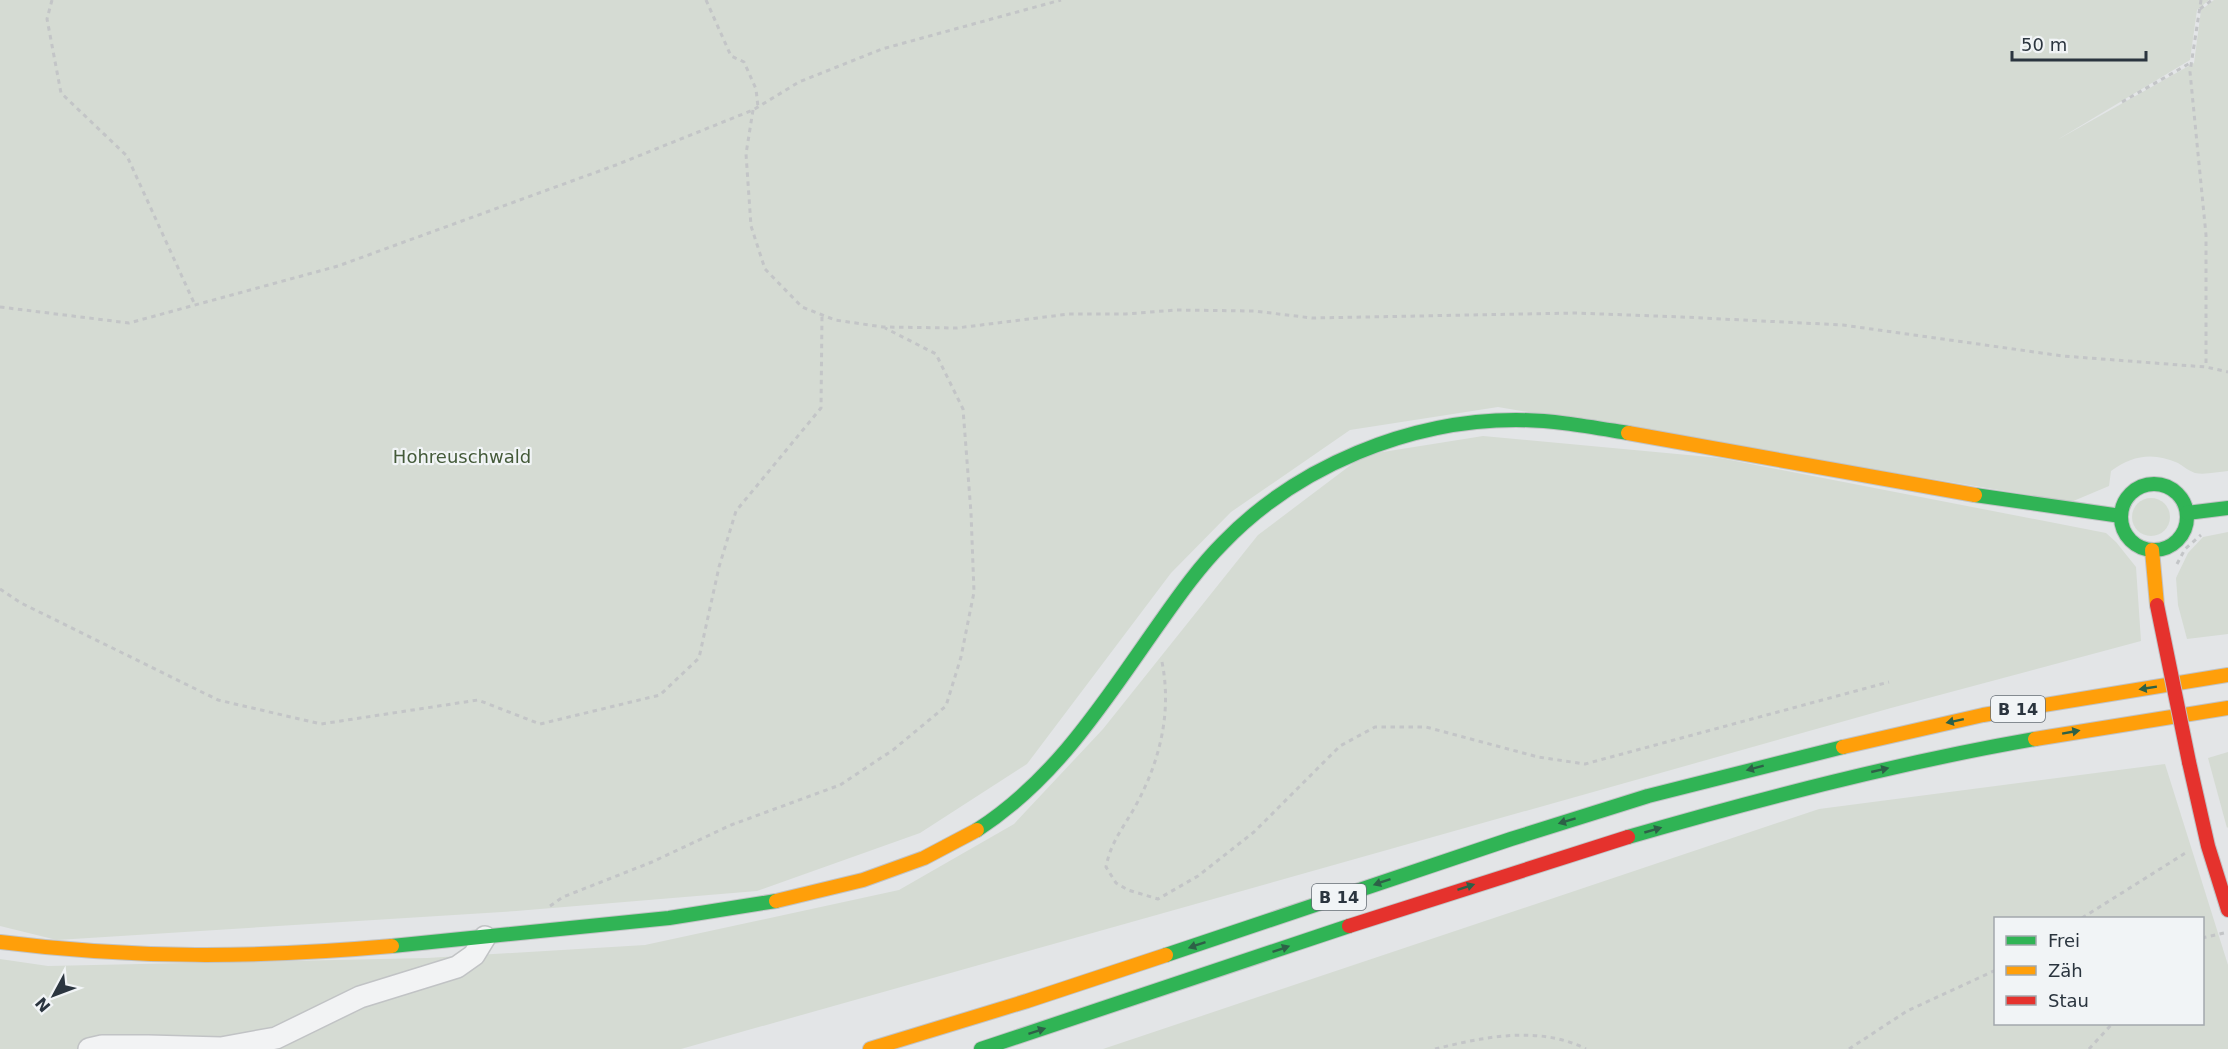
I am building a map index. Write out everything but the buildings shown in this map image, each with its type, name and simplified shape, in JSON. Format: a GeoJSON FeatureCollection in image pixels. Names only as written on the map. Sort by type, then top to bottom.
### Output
{"type":"FeatureCollection","features":[{"type":"Feature","properties":{"kind":"main road"},"geometry":{"type":"LineString","coordinates":[[0,942],[84,952],[187,956],[342,950],[685,916],[771,902],[897,870],[950,846],[990,823],[1029,790],[1063,755],[1095,715],[1208,559],[1240,527],[1274,499],[1314,474],[1387,442],[1431,430],[1497,419],[1559,422],[1696,444],[1952,492],[2121,516]]}},
{"type":"Feature","properties":{"kind":"main road"},"geometry":{"type":"LineString","coordinates":[[2156,483],[2169,486],[2180,495],[2187,513],[2186,526],[2180,537],[2171,546],[2152,550],[2134,543],[2124,532],[2121,516],[2123,504],[2130,494],[2143,485],[2156,483]]}},
{"type":"Feature","properties":{"kind":"main road"},"geometry":{"type":"LineString","coordinates":[[2187,513],[2228,508]]}},
{"type":"Feature","properties":{"kind":"main road"},"geometry":{"type":"LineString","coordinates":[[2152,550],[2157,605],[2189,762],[2208,846],[2228,910]]}},
{"type":"Feature","properties":{"kind":"main road","name":"B 14"},"geometry":{"type":"LineString","coordinates":[[870,1049],[1038,998],[1500,843],[1648,796],[1812,754],[1983,715],[2228,675]]}},
{"type":"Feature","properties":{"kind":"main road","name":"B 14"},"geometry":{"type":"LineString","coordinates":[[981,1049],[1155,993],[1394,911],[1666,826],[1823,783],[1914,762],[2110,724],[2228,708]]}},
{"type":"Feature","properties":{"kind":"street"},"geometry":{"type":"LineString","coordinates":[[89,1049],[102,1046],[221,1048],[276,1038],[360,997],[457,967],[474,955],[485,937]]}},
{"type":"Feature","properties":{"kind":"path"},"geometry":{"type":"LineString","coordinates":[[52,0],[47,19],[61,93],[127,156],[195,305]]}},
{"type":"Feature","properties":{"kind":"path"},"geometry":{"type":"LineString","coordinates":[[706,0],[731,56],[744,62],[756,89],[758,107]]}},
{"type":"Feature","properties":{"kind":"path"},"geometry":{"type":"LineString","coordinates":[[0,307],[129,323],[338,266],[616,165],[753,110],[799,82],[882,49],[978,25],[1061,0]]}},
{"type":"Feature","properties":{"kind":"path"},"geometry":{"type":"LineString","coordinates":[[2201,0],[2190,72],[2206,235],[2206,367]]}},
{"type":"Feature","properties":{"kind":"path"},"geometry":{"type":"LineString","coordinates":[[2199,11],[2212,0]]}},
{"type":"Feature","properties":{"kind":"path"},"geometry":{"type":"LineString","coordinates":[[2122,102],[2192,62]]}},
{"type":"Feature","properties":{"kind":"path"},"geometry":{"type":"LineString","coordinates":[[753,110],[746,154],[750,214],[751,226],[765,269],[802,307],[835,320],[883,327],[957,328],[1069,314],[1126,314],[1176,310],[1254,311],[1312,318],[1587,314],[1843,325],[2063,356],[2206,367],[2228,372]]}},
{"type":"Feature","properties":{"kind":"path"},"geometry":{"type":"LineString","coordinates":[[0,589],[21,603],[218,700],[321,724],[478,700],[540,724],[660,694],[699,658],[719,567],[736,511],[822,408],[822,315]]}},
{"type":"Feature","properties":{"kind":"path"},"geometry":{"type":"LineString","coordinates":[[538,932],[547,907],[563,897],[652,862],[731,825],[840,785],[893,750],[946,706],[962,657],[974,592],[963,409],[936,354],[883,327]]}},
{"type":"Feature","properties":{"kind":"path"},"geometry":{"type":"LineString","coordinates":[[2175,568],[2185,549],[2202,534]]}},
{"type":"Feature","properties":{"kind":"path"},"geometry":{"type":"LineString","coordinates":[[1162,662],[1166,684],[1164,727],[1156,760],[1136,805],[1109,850],[1106,867],[1116,883],[1128,890],[1158,899],[1198,876],[1254,832],[1340,746],[1375,727],[1426,727],[1538,757],[1585,764],[1889,682]]}},
{"type":"Feature","properties":{"kind":"path"},"geometry":{"type":"LineString","coordinates":[[2084,917],[2185,853],[2208,846]]}},
{"type":"Feature","properties":{"kind":"path"},"geometry":{"type":"LineString","coordinates":[[2204,938],[2228,932]]}},
{"type":"Feature","properties":{"kind":"path"},"geometry":{"type":"LineString","coordinates":[[1850,1049],[1907,1011],[1994,970]]}},
{"type":"Feature","properties":{"kind":"path"},"geometry":{"type":"LineString","coordinates":[[2089,1049],[2110,1025]]}},
{"type":"Feature","properties":{"kind":"path"},"geometry":{"type":"LineString","coordinates":[[1436,1049],[1471,1040],[1523,1035],[1568,1040],[1586,1049]]}},
{"type":"Feature","properties":{"kind":"green space","name":"Hohreuschwald"},"geometry":{"type":"Polygon","coordinates":[[[0,0],[2209,0],[2197,10],[2190,60],[2057,140],[2194,63],[2201,10],[2214,0],[2228,0],[2228,471],[2195,473],[2178,463],[2160,457],[2143,457],[2127,461],[2111,471],[2109,486],[2071,502],[1498,407],[1350,430],[1231,512],[1171,573],[1027,764],[920,833],[757,891],[516,911],[57,940],[0,926],[0,0]]]}},
{"type":"Feature","properties":{"kind":"green space"},"geometry":{"type":"Polygon","coordinates":[[[1483,436],[1720,458],[2106,533],[2136,567],[2141,641],[1891,708],[681,1049],[0,1049],[0,959],[48,966],[427,958],[645,945],[899,890],[1014,824],[1103,729],[1258,535],[1364,455],[1483,436]]]}},
{"type":"Feature","properties":{"kind":"green space"},"geometry":{"type":"Polygon","coordinates":[[[2151,498],[2165,503],[2170,517],[2165,531],[2151,536],[2137,531],[2132,517],[2137,503],[2151,498]]]}},
{"type":"Feature","properties":{"kind":"green space"},"geometry":{"type":"Polygon","coordinates":[[[2228,532],[2228,634],[2187,639],[2178,605],[2176,578],[2188,553],[2203,537],[2228,532]]]}},
{"type":"Feature","properties":{"kind":"green space"},"geometry":{"type":"Polygon","coordinates":[[[2228,752],[2228,827],[2227,828],[2208,758],[2228,752]]]}},
{"type":"Feature","properties":{"kind":"green space"},"geometry":{"type":"Polygon","coordinates":[[[2165,764],[2228,965],[2228,1049],[1103,1049],[1819,809],[2165,764]]]}},
{"type":"Feature","properties":{"kind":"traffic: fast"},"geometry":{"type":"LineString","coordinates":[[977,830],[1006,809],[1057,761],[1100,707],[1206,561],[1252,516],[1285,491],[1320,470],[1358,453],[1436,428],[1476,422],[1530,420],[1628,433]]}},
{"type":"Feature","properties":{"kind":"traffic: fast"},"geometry":{"type":"LineString","coordinates":[[2154,484],[2167,487],[2177,494],[2184,504],[2187,517],[2184,530],[2177,540],[2167,547],[2154,550],[2141,547],[2131,540],[2124,530],[2121,517],[2124,504],[2131,494],[2141,487],[2154,484]]}},
{"type":"Feature","properties":{"kind":"traffic: fast"},"geometry":{"type":"LineString","coordinates":[[1975,495],[2121,516]]}},
{"type":"Feature","properties":{"kind":"traffic: fast"},"geometry":{"type":"LineString","coordinates":[[2187,513],[2228,508]]}},
{"type":"Feature","properties":{"kind":"traffic: fast"},"geometry":{"type":"LineString","coordinates":[[1628,837],[1830,782],[2035,739]]}},
{"type":"Feature","properties":{"kind":"traffic: fast"},"geometry":{"type":"LineString","coordinates":[[1166,955],[1511,839],[1648,796],[1843,747]]}},
{"type":"Feature","properties":{"kind":"traffic: fast"},"geometry":{"type":"LineString","coordinates":[[392,946],[669,918],[776,901]]}},
{"type":"Feature","properties":{"kind":"traffic: fast"},"geometry":{"type":"LineString","coordinates":[[981,1049],[1349,926]]}},
{"type":"Feature","properties":{"kind":"traffic: slow"},"geometry":{"type":"LineString","coordinates":[[1628,433],[1975,495]]}},
{"type":"Feature","properties":{"kind":"traffic: slow"},"geometry":{"type":"LineString","coordinates":[[2152,550],[2157,605]]}},
{"type":"Feature","properties":{"kind":"traffic: slow"},"geometry":{"type":"LineString","coordinates":[[1843,747],[1983,715],[2228,675]]}},
{"type":"Feature","properties":{"kind":"traffic: slow"},"geometry":{"type":"LineString","coordinates":[[2035,739],[2228,708]]}},
{"type":"Feature","properties":{"kind":"traffic: slow"},"geometry":{"type":"LineString","coordinates":[[776,901],[863,880],[924,858],[977,830]]}},
{"type":"Feature","properties":{"kind":"traffic: slow"},"geometry":{"type":"LineString","coordinates":[[0,942],[50,948],[196,955],[293,953],[392,946]]}},
{"type":"Feature","properties":{"kind":"traffic: slow"},"geometry":{"type":"LineString","coordinates":[[870,1049],[1166,955]]}},
{"type":"Feature","properties":{"kind":"traffic: jam"},"geometry":{"type":"LineString","coordinates":[[2157,605],[2189,762]]}},
{"type":"Feature","properties":{"kind":"traffic: jam"},"geometry":{"type":"LineString","coordinates":[[2189,762],[2208,846],[2228,910]]}},
{"type":"Feature","properties":{"kind":"traffic: jam"},"geometry":{"type":"LineString","coordinates":[[1349,926],[1628,837]]}}]}
